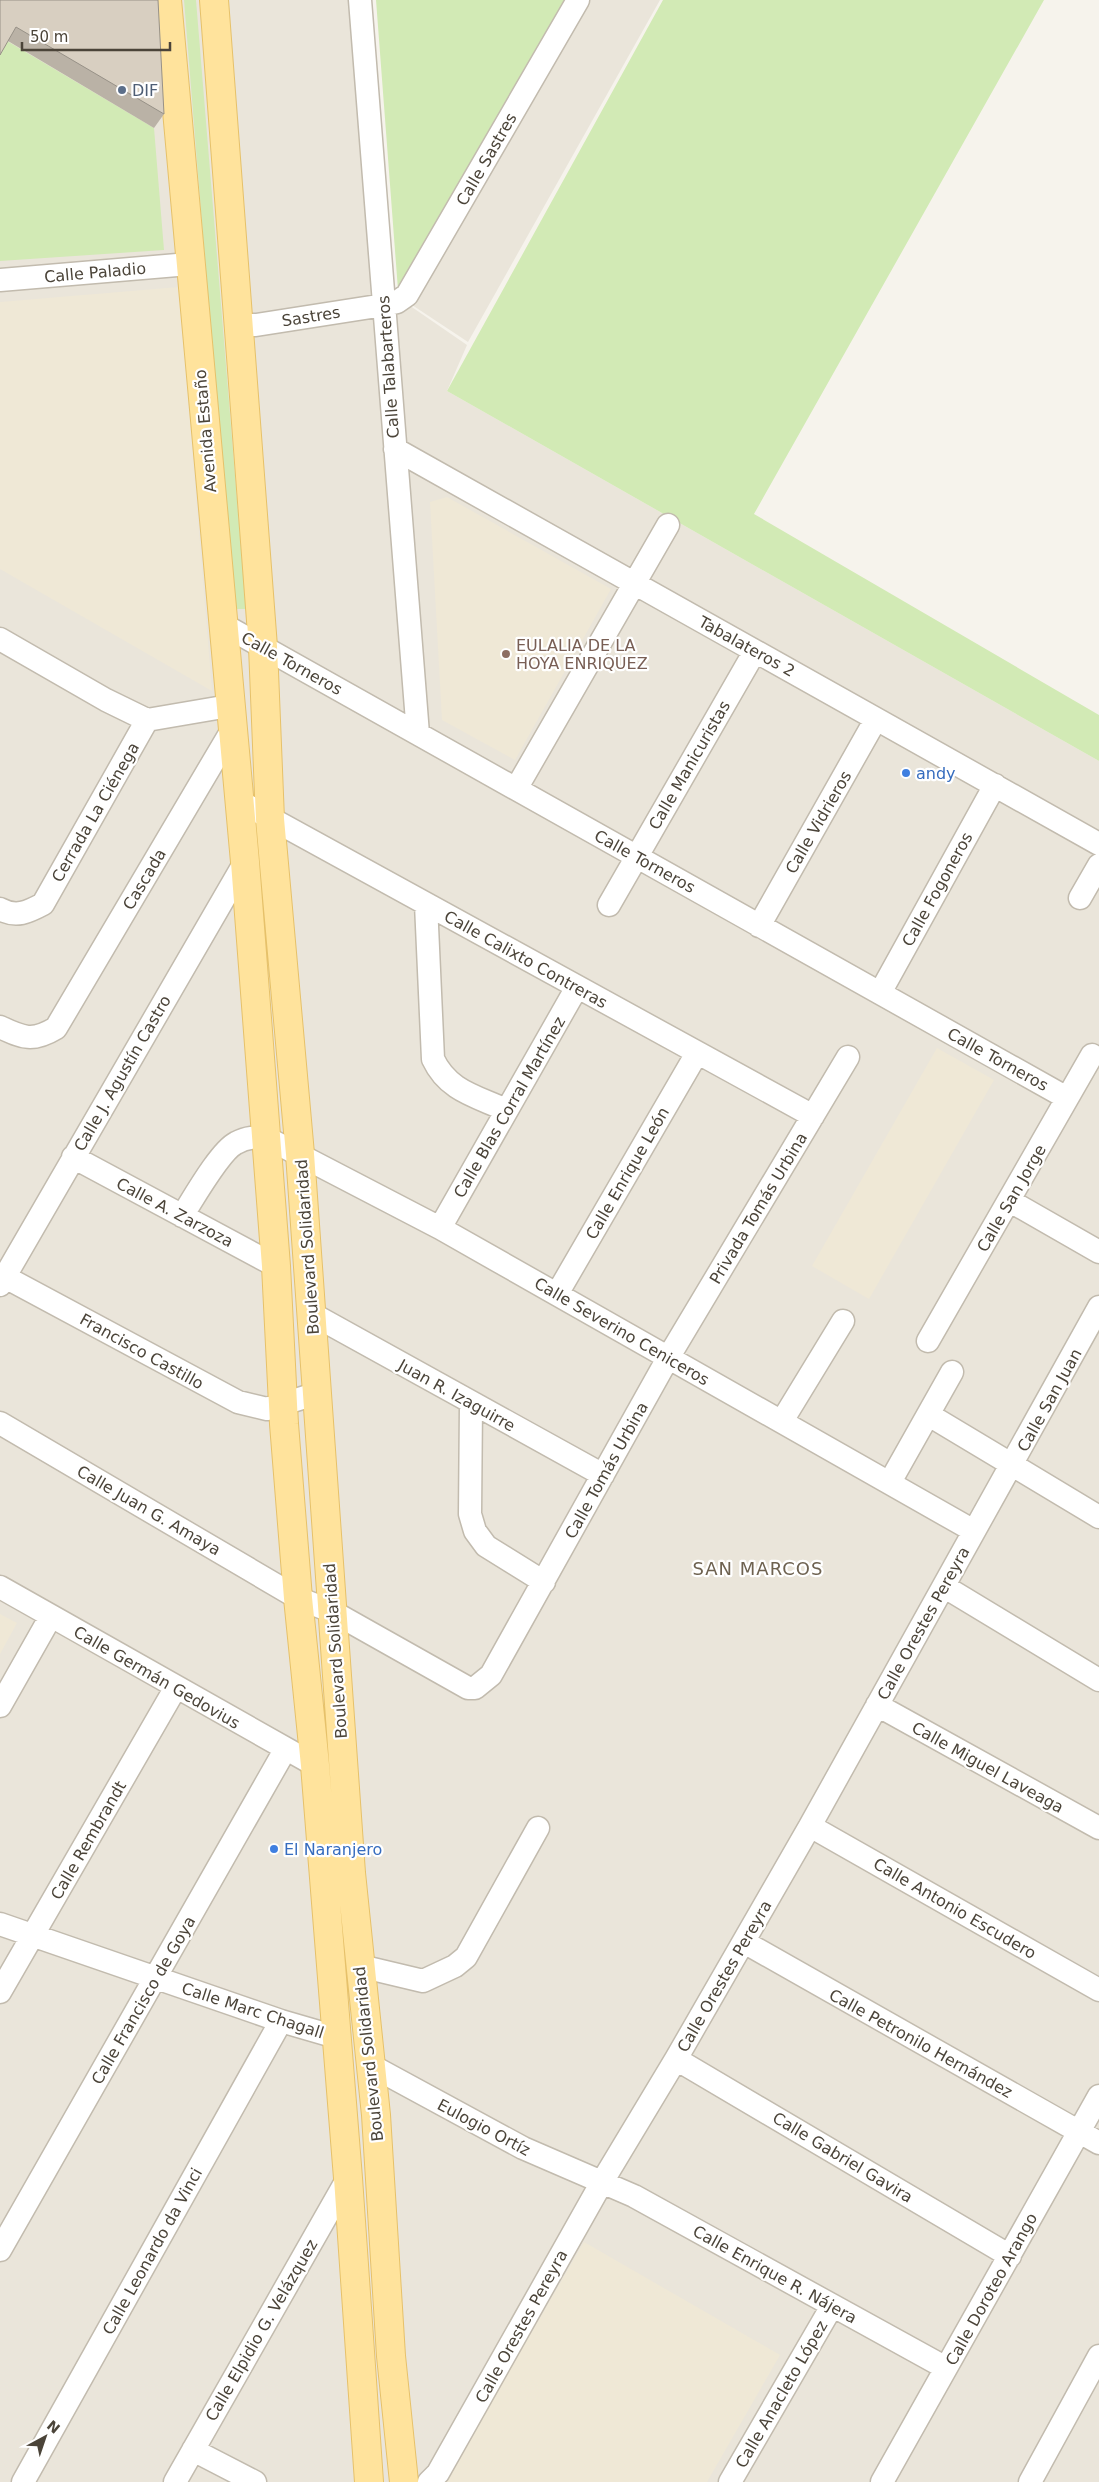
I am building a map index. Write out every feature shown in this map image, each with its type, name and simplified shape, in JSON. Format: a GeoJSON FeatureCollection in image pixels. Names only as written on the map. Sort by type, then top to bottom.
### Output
{"type":"FeatureCollection","features":[{"type":"Feature","properties":{"kind":"main road","name":"Avenida Estaño"},"geometry":{"type":"LineString","coordinates":[[167,0],[189,264],[245,862]]}},
{"type":"Feature","properties":{"kind":"main road"},"geometry":{"type":"LineString","coordinates":[[214,0],[237,326],[263,647],[270,819]]}},
{"type":"Feature","properties":{"kind":"main road","name":"Boulevard Solidaridad"},"geometry":{"type":"LineString","coordinates":[[270,819],[300,1154],[351,1873],[376,2115],[392,2362],[404,2482]]}},
{"type":"Feature","properties":{"kind":"main road","name":"Boulevard Solidaridad"},"geometry":{"type":"LineString","coordinates":[[245,862],[267,1138],[298,1598],[324,1876],[348,2178],[369,2482]]}},
{"type":"Feature","properties":{"kind":"main road"},"geometry":{"type":"LineString","coordinates":[[324,1876],[351,1873]]}},
{"type":"Feature","properties":{"kind":"main road"},"geometry":{"type":"LineString","coordinates":[[342,2116],[376,2115]]}},
{"type":"Feature","properties":{"kind":"main road"},"geometry":{"type":"LineString","coordinates":[[361,2365],[392,2362]]}},
{"type":"Feature","properties":{"kind":"street","name":"Calle Talabarteros"},"geometry":{"type":"LineString","coordinates":[[360,0],[418,734]]}},
{"type":"Feature","properties":{"kind":"street","name":"Calle Sastres"},"geometry":{"type":"LineString","coordinates":[[384,305],[397,302],[406,295],[416,280],[578,0]]}},
{"type":"Feature","properties":{"kind":"street","name":"Calle Paladio"},"geometry":{"type":"LineString","coordinates":[[0,280],[189,264]]}},
{"type":"Feature","properties":{"kind":"street","name":"Sastres"},"geometry":{"type":"LineString","coordinates":[[237,326],[256,325],[384,305]]}},
{"type":"Feature","properties":{"kind":"street","name":"Tabalateros 2"},"geometry":{"type":"LineString","coordinates":[[395,449],[1099,844]]}},
{"type":"Feature","properties":{"kind":"street"},"geometry":{"type":"LineString","coordinates":[[516,789],[668,525]]}},
{"type":"Feature","properties":{"kind":"street","name":"Calle Torneros"},"geometry":{"type":"LineString","coordinates":[[222,624],[1067,1098]]}},
{"type":"Feature","properties":{"kind":"street"},"geometry":{"type":"LineString","coordinates":[[0,639],[106,700],[147,720],[231,718]]}},
{"type":"Feature","properties":{"kind":"street","name":"Calle Manicuristas"},"geometry":{"type":"LineString","coordinates":[[609,905],[756,651]]}},
{"type":"Feature","properties":{"kind":"street","name":"Cascada"},"geometry":{"type":"LineString","coordinates":[[0,1027],[18,1036],[31,1038],[43,1036],[56,1028],[231,718]]}},
{"type":"Feature","properties":{"kind":"street","name":"Calle Vidrieros"},"geometry":{"type":"LineString","coordinates":[[759,926],[876,719]]}},
{"type":"Feature","properties":{"kind":"street","name":"Cerrada La Ciénega"},"geometry":{"type":"LineString","coordinates":[[0,909],[9,914],[26,913],[43,904],[147,720]]}},
{"type":"Feature","properties":{"kind":"street","name":"Calle Fogoneros"},"geometry":{"type":"LineString","coordinates":[[880,993],[995,785]]}},
{"type":"Feature","properties":{"kind":"street","name":"Calle Calixto Contreras"},"geometry":{"type":"LineString","coordinates":[[239,801],[813,1116]]}},
{"type":"Feature","properties":{"kind":"street","name":"Calle J. Agustín Castro"},"geometry":{"type":"LineString","coordinates":[[2,1281],[245,862]]}},
{"type":"Feature","properties":{"kind":"street"},"geometry":{"type":"LineString","coordinates":[[1080,898],[1099,865]]}},
{"type":"Feature","properties":{"kind":"street"},"geometry":{"type":"LineString","coordinates":[[426,904],[433,1059],[439,1072],[451,1085],[506,1110]]}},
{"type":"Feature","properties":{"kind":"street","name":"Calle Blas Corral Martínez"},"geometry":{"type":"LineString","coordinates":[[440,1228],[578,987]]}},
{"type":"Feature","properties":{"kind":"street","name":"Calle Enrique León"},"geometry":{"type":"LineString","coordinates":[[557,1294],[696,1053]]}},
{"type":"Feature","properties":{"kind":"street","name":"Calle San Jorge"},"geometry":{"type":"LineString","coordinates":[[928,1341],[1010,1202],[1092,1054]]}},
{"type":"Feature","properties":{"kind":"street","name":"Privada Tomás Urbina"},"geometry":{"type":"LineString","coordinates":[[668,1358],[848,1057]]}},
{"type":"Feature","properties":{"kind":"street"},"geometry":{"type":"LineString","coordinates":[[182,1216],[223,1155],[234,1144],[250,1137],[267,1138]]}},
{"type":"Feature","properties":{"kind":"street","name":"Calle Severino Ceniceros"},"geometry":{"type":"LineString","coordinates":[[267,1138],[440,1228],[974,1531]]}},
{"type":"Feature","properties":{"kind":"street","name":"Calle A. Zarzoza"},"geometry":{"type":"LineString","coordinates":[[73,1157],[276,1266]]}},
{"type":"Feature","properties":{"kind":"street"},"geometry":{"type":"LineString","coordinates":[[1010,1202],[1099,1252]]}},
{"type":"Feature","properties":{"kind":"street","name":"Francisco Castillo"},"geometry":{"type":"LineString","coordinates":[[2,1281],[238,1402],[267,1409],[318,1393]]}},
{"type":"Feature","properties":{"kind":"street","name":"Calle San Juan"},"geometry":{"type":"LineString","coordinates":[[1013,1466],[1099,1307]]}},
{"type":"Feature","properties":{"kind":"street","name":"Juan R. Izaguirre"},"geometry":{"type":"LineString","coordinates":[[312,1314],[471,1404],[603,1475]]}},
{"type":"Feature","properties":{"kind":"street"},"geometry":{"type":"LineString","coordinates":[[782,1421],[844,1321]]}},
{"type":"Feature","properties":{"kind":"street","name":"Calle Tomás Urbina"},"geometry":{"type":"LineString","coordinates":[[544,1582],[668,1358]]}},
{"type":"Feature","properties":{"kind":"street"},"geometry":{"type":"LineString","coordinates":[[890,1482],[952,1372]]}},
{"type":"Feature","properties":{"kind":"street"},"geometry":{"type":"LineString","coordinates":[[471,1404],[470,1514],[475,1531],[486,1546],[544,1582]]}},
{"type":"Feature","properties":{"kind":"street"},"geometry":{"type":"LineString","coordinates":[[929,1415],[1099,1517]]}},
{"type":"Feature","properties":{"kind":"street","name":"Calle Juan G. Amaya"},"geometry":{"type":"LineString","coordinates":[[0,1423],[298,1598],[333,1612],[468,1688],[475,1688],[491,1675],[544,1582]]}},
{"type":"Feature","properties":{"kind":"street","name":"Calle Orestes Pereyra"},"geometry":{"type":"LineString","coordinates":[[429,2482],[438,2474],[602,2182],[744,1942],[974,1531],[1013,1466]]}},
{"type":"Feature","properties":{"kind":"street","name":"Calle Germán Gedovius"},"geometry":{"type":"LineString","coordinates":[[0,1587],[285,1750],[315,1765]]}},
{"type":"Feature","properties":{"kind":"street"},"geometry":{"type":"LineString","coordinates":[[944,1587],[1099,1680]]}},
{"type":"Feature","properties":{"kind":"street"},"geometry":{"type":"LineString","coordinates":[[0,1706],[51,1616]]}},
{"type":"Feature","properties":{"kind":"street","name":"Calle Rembrandt"},"geometry":{"type":"LineString","coordinates":[[0,1992],[176,1687]]}},
{"type":"Feature","properties":{"kind":"street","name":"Calle Miguel Laveaga"},"geometry":{"type":"LineString","coordinates":[[877,1705],[1099,1828]]}},
{"type":"Feature","properties":{"kind":"street","name":"Calle Francisco de Goya"},"geometry":{"type":"LineString","coordinates":[[0,2250],[285,1750]]}},
{"type":"Feature","properties":{"kind":"street","name":"Calle Antonio Escudero"},"geometry":{"type":"LineString","coordinates":[[810,1826],[1099,1990]]}},
{"type":"Feature","properties":{"kind":"street"},"geometry":{"type":"LineString","coordinates":[[360,1966],[423,1981],[455,1966],[466,1957],[538,1828]]}},
{"type":"Feature","properties":{"kind":"street","name":"Calle Marc Chagall"},"geometry":{"type":"LineString","coordinates":[[0,1924],[281,2021],[336,2037]]}},
{"type":"Feature","properties":{"kind":"street","name":"Calle Petronilo Hernández"},"geometry":{"type":"LineString","coordinates":[[744,1942],[1099,2143]]}},
{"type":"Feature","properties":{"kind":"street","name":"Calle Leonardo da Vinci"},"geometry":{"type":"LineString","coordinates":[[23,2482],[281,2021]]}},
{"type":"Feature","properties":{"kind":"street","name":"Calle Gabriel Gavira"},"geometry":{"type":"LineString","coordinates":[[676,2059],[1010,2256]]}},
{"type":"Feature","properties":{"kind":"street","name":"Eulogio Ortíz"},"geometry":{"type":"LineString","coordinates":[[370,2065],[523,2148],[573,2172],[602,2182]]}},
{"type":"Feature","properties":{"kind":"street","name":"Calle Doroteo Arango"},"geometry":{"type":"LineString","coordinates":[[882,2482],[1099,2096]]}},
{"type":"Feature","properties":{"kind":"street","name":"Calle Elpidio G. Velázquez"},"geometry":{"type":"LineString","coordinates":[[175,2482],[348,2178]]}},
{"type":"Feature","properties":{"kind":"street","name":"Calle Enrique R. Nájera"},"geometry":{"type":"LineString","coordinates":[[602,2182],[634,2196],[946,2368]]}},
{"type":"Feature","properties":{"kind":"street","name":"Calle Anacleto López"},"geometry":{"type":"LineString","coordinates":[[730,2482],[832,2306]]}},
{"type":"Feature","properties":{"kind":"street"},"geometry":{"type":"LineString","coordinates":[[1030,2482],[1099,2356]]}},
{"type":"Feature","properties":{"kind":"street"},"geometry":{"type":"LineString","coordinates":[[193,2450],[255,2482]]}},
{"type":"Feature","properties":{"kind":"shaded area"},"geometry":{"type":"Polygon","coordinates":[[[0,0],[366,0],[390,292],[467,345],[447,391],[1099,761],[1099,2482],[0,2482],[0,0]]]}},
{"type":"Feature","properties":{"kind":"shaded area"},"geometry":{"type":"Polygon","coordinates":[[[581,0],[660,0],[468,342],[409,303],[581,0]]]}},
{"type":"Feature","properties":{"kind":"shaded area"},"geometry":{"type":"Polygon","coordinates":[[[179,287],[212,691],[0,569],[0,302],[179,287]]]}},
{"type":"Feature","properties":{"kind":"shaded area","name":"EULALIA DE LA HOYA ENRIQUEZ"},"geometry":{"type":"Polygon","coordinates":[[[447,497],[611,589],[515,760],[442,720],[430,502],[447,497]]]}},
{"type":"Feature","properties":{"kind":"shaded area"},"geometry":{"type":"Polygon","coordinates":[[[937,1048],[994,1080],[869,1299],[812,1266],[937,1048]]]}},
{"type":"Feature","properties":{"kind":"shaded area"},"geometry":{"type":"Polygon","coordinates":[[[0,1614],[17,1623],[0,1654],[0,1614]]]}},
{"type":"Feature","properties":{"kind":"shaded area"},"geometry":{"type":"Polygon","coordinates":[[[584,2242],[780,2355],[707,2482],[445,2482],[584,2242]]]}},
{"type":"Feature","properties":{"kind":"green space"},"geometry":{"type":"Polygon","coordinates":[[[184,0],[196,0],[246,609],[233,609],[184,0]]]}},
{"type":"Feature","properties":{"kind":"green space"},"geometry":{"type":"Polygon","coordinates":[[[376,0],[566,0],[398,290],[376,0]]]}},
{"type":"Feature","properties":{"kind":"green space"},"geometry":{"type":"Polygon","coordinates":[[[663,0],[1044,0],[754,514],[1099,715],[1099,761],[447,391],[663,0]]]}},
{"type":"Feature","properties":{"kind":"green space"},"geometry":{"type":"Polygon","coordinates":[[[7,41],[154,128],[164,250],[0,261],[0,52],[7,41]]]}},
{"type":"Feature","properties":{"kind":"building","name":"DIF"},"geometry":{"type":"Polygon","coordinates":[[[0,0],[158,0],[164,114],[16,27],[0,55],[0,0]]]}},
{"type":"Feature","properties":{"kind":"place","name":"DIF"},"geometry":{"type":"Point","coordinates":[122,90]}},
{"type":"Feature","properties":{"kind":"place","name":"EULALIA DE LA HOYA ENRIQUEZ"},"geometry":{"type":"Point","coordinates":[506,654]}},
{"type":"Feature","properties":{"kind":"place","name":"andy"},"geometry":{"type":"Point","coordinates":[906,773]}},
{"type":"Feature","properties":{"kind":"place","name":"El Naranjero"},"geometry":{"type":"Point","coordinates":[274,1849]}},
{"type":"Feature","properties":{"kind":"district","name":"SAN MARCOS"},"geometry":{"type":"Point","coordinates":[758,1569]}}]}
